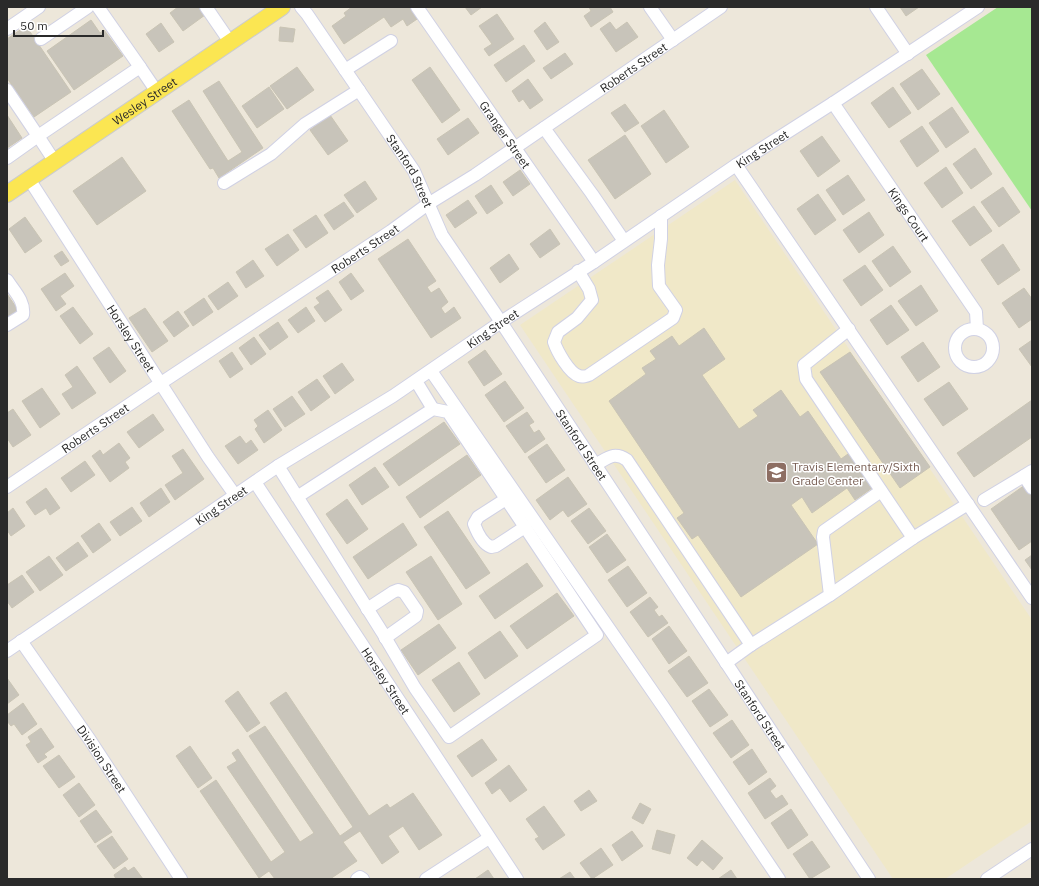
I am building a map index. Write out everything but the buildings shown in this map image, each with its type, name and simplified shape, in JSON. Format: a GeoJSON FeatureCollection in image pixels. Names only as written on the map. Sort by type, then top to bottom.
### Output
{"type":"FeatureCollection","features":[{"type":"Feature","properties":{"kind":"main road","name":"Wesley Street"},"geometry":{"type":"LineString","coordinates":[[7,194],[282,7]]}},
{"type":"Feature","properties":{"kind":"street"},"geometry":{"type":"LineString","coordinates":[[7,29],[39,7]]}},
{"type":"Feature","properties":{"kind":"street"},"geometry":{"type":"LineString","coordinates":[[41,39],[88,7]]}},
{"type":"Feature","properties":{"kind":"street"},"geometry":{"type":"LineString","coordinates":[[98,7],[157,92]]}},
{"type":"Feature","properties":{"kind":"street"},"geometry":{"type":"LineString","coordinates":[[206,7],[230,42]]}},
{"type":"Feature","properties":{"kind":"street","name":"Stanford Street"},"geometry":{"type":"LineString","coordinates":[[301,7],[414,171],[442,235],[596,465],[869,879]]}},
{"type":"Feature","properties":{"kind":"street","name":"Granger Street"},"geometry":{"type":"LineString","coordinates":[[417,7],[594,262]]}},
{"type":"Feature","properties":{"kind":"street"},"geometry":{"type":"LineString","coordinates":[[650,7],[672,40]]}},
{"type":"Feature","properties":{"kind":"street","name":"Roberts Street"},"geometry":{"type":"LineString","coordinates":[[7,487],[332,270],[428,204],[475,175],[721,7]]}},
{"type":"Feature","properties":{"kind":"street"},"geometry":{"type":"LineString","coordinates":[[876,7],[908,54]]}},
{"type":"Feature","properties":{"kind":"street","name":"King Street"},"geometry":{"type":"LineString","coordinates":[[7,651],[278,466],[416,381],[501,322],[594,262],[736,165],[908,54],[964,11],[978,7]]}},
{"type":"Feature","properties":{"kind":"street"},"geometry":{"type":"LineString","coordinates":[[345,70],[391,41]]}},
{"type":"Feature","properties":{"kind":"street"},"geometry":{"type":"LineString","coordinates":[[7,158],[140,67]]}},
{"type":"Feature","properties":{"kind":"street"},"geometry":{"type":"LineString","coordinates":[[7,90],[55,162]]}},
{"type":"Feature","properties":{"kind":"street"},"geometry":{"type":"LineString","coordinates":[[224,183],[270,154],[305,124],[359,90]]}},
{"type":"Feature","properties":{"kind":"street","name":"Kings Court"},"geometry":{"type":"LineString","coordinates":[[833,103],[976,312],[977,329]]}},
{"type":"Feature","properties":{"kind":"street"},"geometry":{"type":"LineString","coordinates":[[544,128],[624,241]]}},
{"type":"Feature","properties":{"kind":"street"},"geometry":{"type":"LineString","coordinates":[[736,165],[1032,598]]}},
{"type":"Feature","properties":{"kind":"street","name":"Horsley Street"},"geometry":{"type":"LineString","coordinates":[[29,179],[208,456],[235,495]]}},
{"type":"Feature","properties":{"kind":"street"},"geometry":{"type":"LineString","coordinates":[[578,271],[589,289],[592,300],[577,318],[558,332],[554,342],[570,369],[579,376],[589,376],[673,318],[676,310],[659,286],[658,265],[661,239],[661,216]]}},
{"type":"Feature","properties":{"kind":"street"},"geometry":{"type":"LineString","coordinates":[[7,280],[24,308],[23,315],[7,325]]}},
{"type":"Feature","properties":{"kind":"street"},"geometry":{"type":"LineString","coordinates":[[849,330],[804,365],[806,379],[913,538]]}},
{"type":"Feature","properties":{"kind":"street"},"geometry":{"type":"LineString","coordinates":[[431,371],[779,879]]}},
{"type":"Feature","properties":{"kind":"street"},"geometry":{"type":"LineString","coordinates":[[416,381],[433,409]]}},
{"type":"Feature","properties":{"kind":"street"},"geometry":{"type":"LineString","coordinates":[[278,466],[297,497],[385,638],[414,688],[449,737],[597,635],[448,412],[433,409],[297,497]]}},
{"type":"Feature","properties":{"kind":"street"},"geometry":{"type":"LineString","coordinates":[[596,465],[615,455],[627,460],[751,645]]}},
{"type":"Feature","properties":{"kind":"street"},"geometry":{"type":"LineString","coordinates":[[984,500],[1028,474],[1032,488]]}},
{"type":"Feature","properties":{"kind":"street","name":"Horsley Street"},"geometry":{"type":"LineString","coordinates":[[255,482],[517,879]]}},
{"type":"Feature","properties":{"kind":"street"},"geometry":{"type":"LineString","coordinates":[[830,595],[823,536],[824,531],[881,491]]}},
{"type":"Feature","properties":{"kind":"street"},"geometry":{"type":"LineString","coordinates":[[506,499],[478,517],[474,524],[476,530],[487,545],[491,547],[496,546],[525,527]]}},
{"type":"Feature","properties":{"kind":"street"},"geometry":{"type":"LineString","coordinates":[[726,663],[751,645],[830,595],[913,538],[968,504]]}},
{"type":"Feature","properties":{"kind":"street"},"geometry":{"type":"LineString","coordinates":[[367,609],[392,592],[398,590],[404,592],[417,611],[416,616],[385,638]]}},
{"type":"Feature","properties":{"kind":"street","name":"Division Street"},"geometry":{"type":"LineString","coordinates":[[20,641],[90,740],[181,879]]}},
{"type":"Feature","properties":{"kind":"street"},"geometry":{"type":"LineString","coordinates":[[426,879],[489,838]]}},
{"type":"Feature","properties":{"kind":"street"},"geometry":{"type":"LineString","coordinates":[[987,879],[1032,849]]}},
{"type":"Feature","properties":{"kind":"shaded area","name":"Travis Elementary/Sixth Grade Center"},"geometry":{"type":"Polygon","coordinates":[[[735,180],[1032,620],[1032,821],[945,879],[893,879],[520,325],[735,180]]]}},
{"type":"Feature","properties":{"kind":"green space"},"geometry":{"type":"Polygon","coordinates":[[[998,7],[1032,7],[1032,211],[926,55],[998,7]]]}},
{"type":"Feature","properties":{"kind":"place","name":"Travis Elementary/Sixth Grade Center"},"geometry":{"type":"Point","coordinates":[776,473]}}]}
